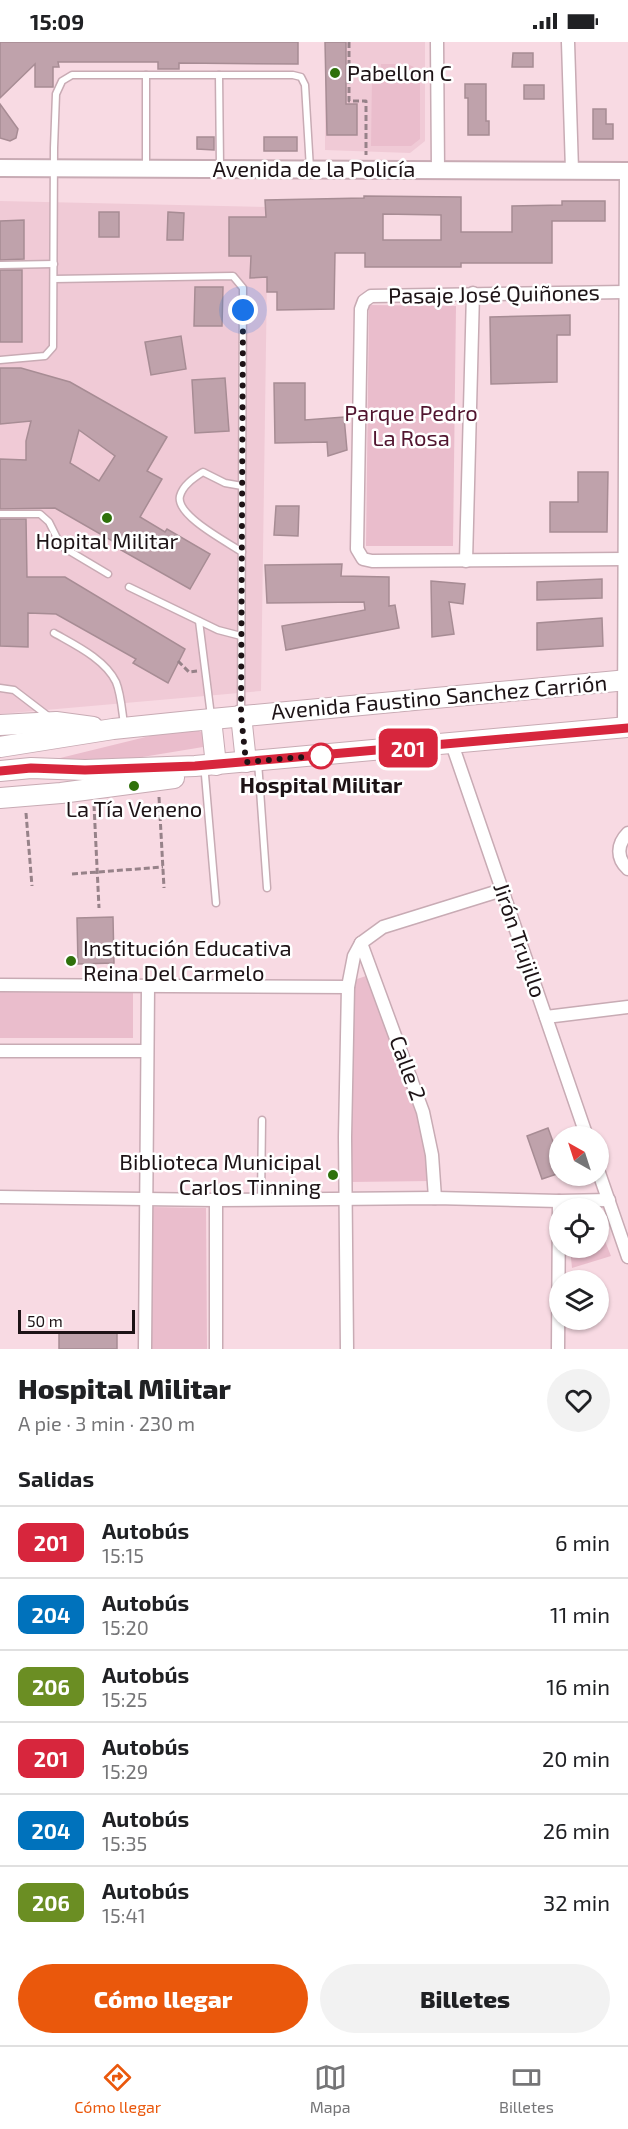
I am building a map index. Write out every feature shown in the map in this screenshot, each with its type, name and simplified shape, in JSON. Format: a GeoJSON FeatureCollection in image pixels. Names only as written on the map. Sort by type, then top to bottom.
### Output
{"type":"FeatureCollection","features":[{"type":"Feature","properties":{"kind":"main road","name":"Avenida Faustino Sanchez Carrión"},"geometry":{"type":"LineString","coordinates":[[0,747],[119,728],[211,718],[626,680]]}},
{"type":"Feature","properties":{"kind":"main road"},"geometry":{"type":"LineString","coordinates":[[241,715],[252,762]]}},
{"type":"Feature","properties":{"kind":"main road"},"geometry":{"type":"LineString","coordinates":[[210,770],[211,718]]}},
{"type":"Feature","properties":{"kind":"main road"},"geometry":{"type":"LineString","coordinates":[[0,725],[56,722],[119,728]]}},
{"type":"Feature","properties":{"kind":"main road"},"geometry":{"type":"LineString","coordinates":[[0,771],[31,768],[210,770],[235,768],[252,762],[626,728]]}},
{"type":"Feature","properties":{"kind":"main road"},"geometry":{"type":"LineString","coordinates":[[0,798],[93,789],[210,770]]}},
{"type":"Feature","properties":{"kind":"street"},"geometry":{"type":"LineString","coordinates":[[437,42],[438,170]]}},
{"type":"Feature","properties":{"kind":"street"},"geometry":{"type":"LineString","coordinates":[[568,42],[572,170]]}},
{"type":"Feature","properties":{"kind":"street","name":"Avenida de la Policía"},"geometry":{"type":"LineString","coordinates":[[0,168],[627,171]]}},
{"type":"Feature","properties":{"kind":"street"},"geometry":{"type":"LineString","coordinates":[[626,728],[624,559],[627,171]]}},
{"type":"Feature","properties":{"kind":"street","name":"Pasaje José Quiñones"},"geometry":{"type":"LineString","coordinates":[[466,561],[372,561],[363,559],[357,549],[360,309],[364,301],[371,296],[625,292]]}},
{"type":"Feature","properties":{"kind":"street"},"geometry":{"type":"LineString","coordinates":[[472,293],[466,561],[624,559]]}},
{"type":"Feature","properties":{"kind":"street","name":"Jirón Trujillo"},"geometry":{"type":"LineString","coordinates":[[452,744],[583,1126]]}},
{"type":"Feature","properties":{"kind":"street"},"geometry":{"type":"LineString","coordinates":[[628,833],[622,839],[619,854],[621,861],[628,869]]}},
{"type":"Feature","properties":{"kind":"street"},"geometry":{"type":"LineString","coordinates":[[348,1349],[345,1137],[348,987],[354,956],[361,944],[383,927],[502,890]]}},
{"type":"Feature","properties":{"kind":"street","name":"Calle 2"},"geometry":{"type":"LineString","coordinates":[[361,944],[376,978],[423,1112],[432,1155],[435,1198]]}},
{"type":"Feature","properties":{"kind":"street"},"geometry":{"type":"LineString","coordinates":[[0,985],[348,987]]}},
{"type":"Feature","properties":{"kind":"street"},"geometry":{"type":"LineString","coordinates":[[145,1349],[148,987]]}},
{"type":"Feature","properties":{"kind":"street"},"geometry":{"type":"LineString","coordinates":[[546,1017],[628,1007]]}},
{"type":"Feature","properties":{"kind":"street"},"geometry":{"type":"LineString","coordinates":[[0,1051],[146,1051]]}},
{"type":"Feature","properties":{"kind":"street"},"geometry":{"type":"LineString","coordinates":[[0,1197],[216,1200],[435,1198],[549,1202]]}},
{"type":"Feature","properties":{"kind":"street"},"geometry":{"type":"LineString","coordinates":[[216,1200],[216,1349]]}},
{"type":"Feature","properties":{"kind":"street"},"geometry":{"type":"LineString","coordinates":[[609,1200],[628,1257]]}},
{"type":"Feature","properties":{"kind":"street"},"geometry":{"type":"LineString","coordinates":[[558,1349],[559,1258]]}},
{"type":"Feature","properties":{"kind":"lane"},"geometry":{"type":"LineString","coordinates":[[0,360],[45,356],[53,347],[56,94],[62,81],[72,75],[294,75],[301,77],[305,85],[310,169]]}},
{"type":"Feature","properties":{"kind":"lane"},"geometry":{"type":"LineString","coordinates":[[146,75],[146,168]]}},
{"type":"Feature","properties":{"kind":"lane"},"geometry":{"type":"LineString","coordinates":[[219,75],[220,168]]}},
{"type":"Feature","properties":{"kind":"lane"},"geometry":{"type":"LineString","coordinates":[[0,265],[54,264]]}},
{"type":"Feature","properties":{"kind":"lane"},"geometry":{"type":"LineString","coordinates":[[54,279],[233,276],[243,288],[241,715]]}},
{"type":"Feature","properties":{"kind":"lane"},"geometry":{"type":"LineString","coordinates":[[242,486],[225,483],[203,472],[188,483],[179,497],[181,508],[192,519],[242,552]]}},
{"type":"Feature","properties":{"kind":"lane"},"geometry":{"type":"LineString","coordinates":[[0,514],[40,514],[49,522],[61,546],[108,574]]}},
{"type":"Feature","properties":{"kind":"lane"},"geometry":{"type":"LineString","coordinates":[[129,587],[219,630],[241,636]]}},
{"type":"Feature","properties":{"kind":"lane"},"geometry":{"type":"LineString","coordinates":[[199,621],[211,718]]}},
{"type":"Feature","properties":{"kind":"lane"},"geometry":{"type":"LineString","coordinates":[[54,633],[87,653],[106,669],[116,683],[119,728]]}},
{"type":"Feature","properties":{"kind":"lane"},"geometry":{"type":"LineString","coordinates":[[0,688],[14,690],[56,722]]}},
{"type":"Feature","properties":{"kind":"lane"},"geometry":{"type":"LineString","coordinates":[[252,762],[267,888]]}},
{"type":"Feature","properties":{"kind":"lane"},"geometry":{"type":"LineString","coordinates":[[210,770],[216,903]]}},
{"type":"Feature","properties":{"kind":"lane"},"geometry":{"type":"LineString","coordinates":[[261,1199],[262,1120]]}},
{"type":"Feature","properties":{"kind":"path"},"geometry":{"type":"LineString","coordinates":[[349,42],[349,101],[366,100],[366,170]]}},
{"type":"Feature","properties":{"kind":"path"},"geometry":{"type":"LineString","coordinates":[[178,661],[189,672],[204,669]]}},
{"type":"Feature","properties":{"kind":"path"},"geometry":{"type":"LineString","coordinates":[[158,780],[164,888]]}},
{"type":"Feature","properties":{"kind":"path"},"geometry":{"type":"LineString","coordinates":[[93,789],[99,908]]}},
{"type":"Feature","properties":{"kind":"path"},"geometry":{"type":"LineString","coordinates":[[25,796],[32,886]]}},
{"type":"Feature","properties":{"kind":"path"},"geometry":{"type":"LineString","coordinates":[[72,874],[163,867]]}},
{"type":"Feature","properties":{"kind":"shaded area"},"geometry":{"type":"Polygon","coordinates":[[[325,42],[425,42],[425,141],[410,153],[325,150],[325,42]]]}},
{"type":"Feature","properties":{"kind":"shaded area"},"geometry":{"type":"Polygon","coordinates":[[[0,201],[268,207],[261,691],[0,714],[0,201]]]}},
{"type":"Feature","properties":{"kind":"green space"},"geometry":{"type":"Polygon","coordinates":[[[381,64],[407,64],[414,67],[420,77],[420,139],[411,146],[371,146],[372,78],[380,78],[381,64]]]}},
{"type":"Feature","properties":{"kind":"green space","name":"Parque Pedro La Rosa"},"geometry":{"type":"Polygon","coordinates":[[[369,305],[456,306],[453,546],[366,546],[369,305]]]}},
{"type":"Feature","properties":{"kind":"green space"},"geometry":{"type":"Polygon","coordinates":[[[199,731],[203,733],[205,742],[203,747],[118,761],[52,760],[162,733],[199,731]]]}},
{"type":"Feature","properties":{"kind":"green space"},"geometry":{"type":"Polygon","coordinates":[[[366,976],[374,983],[425,1127],[432,1181],[349,1182],[343,990],[354,980],[366,976]]]}},
{"type":"Feature","properties":{"kind":"green space"},"geometry":{"type":"Polygon","coordinates":[[[0,992],[133,993],[133,1038],[0,1038],[0,992]]]}},
{"type":"Feature","properties":{"kind":"green space"},"geometry":{"type":"Polygon","coordinates":[[[152,1207],[206,1208],[207,1349],[152,1349],[152,1207]]]}},
{"type":"Feature","properties":{"kind":"green space"},"geometry":{"type":"Polygon","coordinates":[[[571,1258],[604,1258],[572,1268],[571,1258]]]}},
{"type":"Feature","properties":{"kind":"building"},"geometry":{"type":"Polygon","coordinates":[[[0,42],[298,42],[298,64],[179,63],[179,69],[158,69],[158,62],[58,62],[59,67],[53,67],[53,87],[35,87],[35,64],[0,98],[0,42]]]}},
{"type":"Feature","properties":{"kind":"building","name":"Pabellon C"},"geometry":{"type":"Polygon","coordinates":[[[325,42],[346,42],[346,104],[357,104],[357,135],[327,135],[325,42]]]}},
{"type":"Feature","properties":{"kind":"building"},"geometry":{"type":"Polygon","coordinates":[[[513,53],[533,53],[533,67],[512,67],[513,53]]]}},
{"type":"Feature","properties":{"kind":"building"},"geometry":{"type":"Polygon","coordinates":[[[465,84],[486,84],[486,121],[489,121],[489,135],[468,135],[468,98],[465,98],[465,84]]]}},
{"type":"Feature","properties":{"kind":"building"},"geometry":{"type":"Polygon","coordinates":[[[524,85],[544,85],[544,99],[524,99],[524,85]]]}},
{"type":"Feature","properties":{"kind":"building"},"geometry":{"type":"Polygon","coordinates":[[[0,104],[18,129],[16,138],[10,141],[0,138],[0,104]]]}},
{"type":"Feature","properties":{"kind":"building"},"geometry":{"type":"Polygon","coordinates":[[[593,109],[606,109],[606,124],[613,124],[613,139],[593,139],[593,109]]]}},
{"type":"Feature","properties":{"kind":"building"},"geometry":{"type":"Polygon","coordinates":[[[197,137],[214,137],[214,150],[197,149],[197,137]]]}},
{"type":"Feature","properties":{"kind":"building"},"geometry":{"type":"Polygon","coordinates":[[[264,137],[297,137],[297,151],[264,151],[264,137]]]}},
{"type":"Feature","properties":{"kind":"building"},"geometry":{"type":"Polygon","coordinates":[[[364,196],[461,197],[461,232],[512,232],[512,206],[562,205],[562,201],[605,201],[605,221],[552,221],[552,263],[461,263],[461,267],[365,267],[365,253],[335,253],[334,309],[277,310],[277,292],[267,292],[267,277],[250,278],[251,256],[229,256],[229,217],[266,217],[265,200],[364,198],[364,196]],[[383,214],[383,240],[441,240],[441,215],[383,214]]]}},
{"type":"Feature","properties":{"kind":"building"},"geometry":{"type":"Polygon","coordinates":[[[99,212],[119,212],[119,237],[99,237],[99,212]]]}},
{"type":"Feature","properties":{"kind":"building"},"geometry":{"type":"Polygon","coordinates":[[[168,212],[184,213],[183,240],[167,240],[168,212]]]}},
{"type":"Feature","properties":{"kind":"building"},"geometry":{"type":"Polygon","coordinates":[[[24,220],[24,259],[0,260],[0,221],[24,220]]]}},
{"type":"Feature","properties":{"kind":"building"},"geometry":{"type":"Polygon","coordinates":[[[0,270],[22,270],[22,342],[0,342],[0,270]]]}},
{"type":"Feature","properties":{"kind":"building"},"geometry":{"type":"Polygon","coordinates":[[[195,287],[223,287],[222,326],[194,326],[195,287]]]}},
{"type":"Feature","properties":{"kind":"building"},"geometry":{"type":"Polygon","coordinates":[[[570,315],[570,335],[557,335],[557,382],[491,384],[490,317],[570,315]]]}},
{"type":"Feature","properties":{"kind":"building"},"geometry":{"type":"Polygon","coordinates":[[[181,336],[186,369],[151,375],[145,342],[181,336]]]}},
{"type":"Feature","properties":{"kind":"building","name":"Hopital Militar"},"geometry":{"type":"Polygon","coordinates":[[[0,368],[21,368],[70,382],[167,437],[147,471],[162,479],[140,517],[165,532],[167,529],[210,554],[190,589],[121,550],[123,547],[55,508],[0,509],[0,459],[26,460],[26,441],[31,421],[0,424],[0,368]],[[79,430],[70,463],[99,481],[115,456],[79,430]]]}},
{"type":"Feature","properties":{"kind":"building"},"geometry":{"type":"Polygon","coordinates":[[[225,378],[229,431],[195,433],[192,380],[225,378]]]}},
{"type":"Feature","properties":{"kind":"building"},"geometry":{"type":"Polygon","coordinates":[[[274,383],[305,383],[305,420],[344,417],[347,450],[328,456],[327,442],[275,443],[274,383]]]}},
{"type":"Feature","properties":{"kind":"building"},"geometry":{"type":"Polygon","coordinates":[[[578,472],[608,472],[607,532],[550,532],[550,502],[578,502],[578,472]]]}},
{"type":"Feature","properties":{"kind":"building"},"geometry":{"type":"Polygon","coordinates":[[[276,506],[299,506],[298,536],[274,535],[276,506]]]}},
{"type":"Feature","properties":{"kind":"building"},"geometry":{"type":"Polygon","coordinates":[[[0,519],[26,519],[27,577],[65,577],[185,649],[168,683],[133,663],[136,659],[56,614],[28,613],[28,647],[0,646],[0,519]]]}},
{"type":"Feature","properties":{"kind":"building"},"geometry":{"type":"Polygon","coordinates":[[[342,564],[341,576],[389,577],[389,606],[395,605],[399,628],[286,650],[282,626],[365,610],[364,602],[267,603],[265,565],[342,564]]]}},
{"type":"Feature","properties":{"kind":"building"},"geometry":{"type":"Polygon","coordinates":[[[602,579],[602,598],[537,600],[537,582],[602,579]]]}},
{"type":"Feature","properties":{"kind":"building"},"geometry":{"type":"Polygon","coordinates":[[[431,581],[465,584],[463,604],[449,602],[454,634],[432,637],[431,581]]]}},
{"type":"Feature","properties":{"kind":"building"},"geometry":{"type":"Polygon","coordinates":[[[602,618],[603,646],[537,650],[537,623],[602,618]]]}},
{"type":"Feature","properties":{"kind":"building"},"geometry":{"type":"Polygon","coordinates":[[[113,917],[114,963],[78,964],[77,918],[113,917]]]}},
{"type":"Feature","properties":{"kind":"building"},"geometry":{"type":"Polygon","coordinates":[[[548,1128],[549,1177],[542,1179],[527,1136],[548,1128]]]}},
{"type":"Feature","properties":{"kind":"building"},"geometry":{"type":"Polygon","coordinates":[[[59,1332],[117,1333],[117,1349],[59,1349],[59,1332]]]}},
{"type":"Feature","properties":{"kind":"bus line","name":"201"},"geometry":{"type":"LineString","coordinates":[[0,771],[31,768],[85,770],[195,766],[628,728]]}},
{"type":"Feature","properties":{"kind":"place","name":"Pabellon C"},"geometry":{"type":"Point","coordinates":[335,73]}},
{"type":"Feature","properties":{"kind":"place","name":"Hopital Militar"},"geometry":{"type":"Point","coordinates":[107,518]}},
{"type":"Feature","properties":{"kind":"place","name":"Hospital Militar"},"geometry":{"type":"Point","coordinates":[321,756]}},
{"type":"Feature","properties":{"kind":"place","name":"La Tía Veneno"},"geometry":{"type":"Point","coordinates":[134,786]}},
{"type":"Feature","properties":{"kind":"place","name":"Institución Educativa Reina Del Carmelo"},"geometry":{"type":"Point","coordinates":[71,961]}},
{"type":"Feature","properties":{"kind":"place","name":"Biblioteca Municipal Carlos Tinning"},"geometry":{"type":"Point","coordinates":[333,1175]}},
{"type":"Feature","properties":{"kind":"route"},"geometry":{"type":"LineString","coordinates":[[243,310],[241,715],[246,762],[326,755],[321,756]]}}]}
